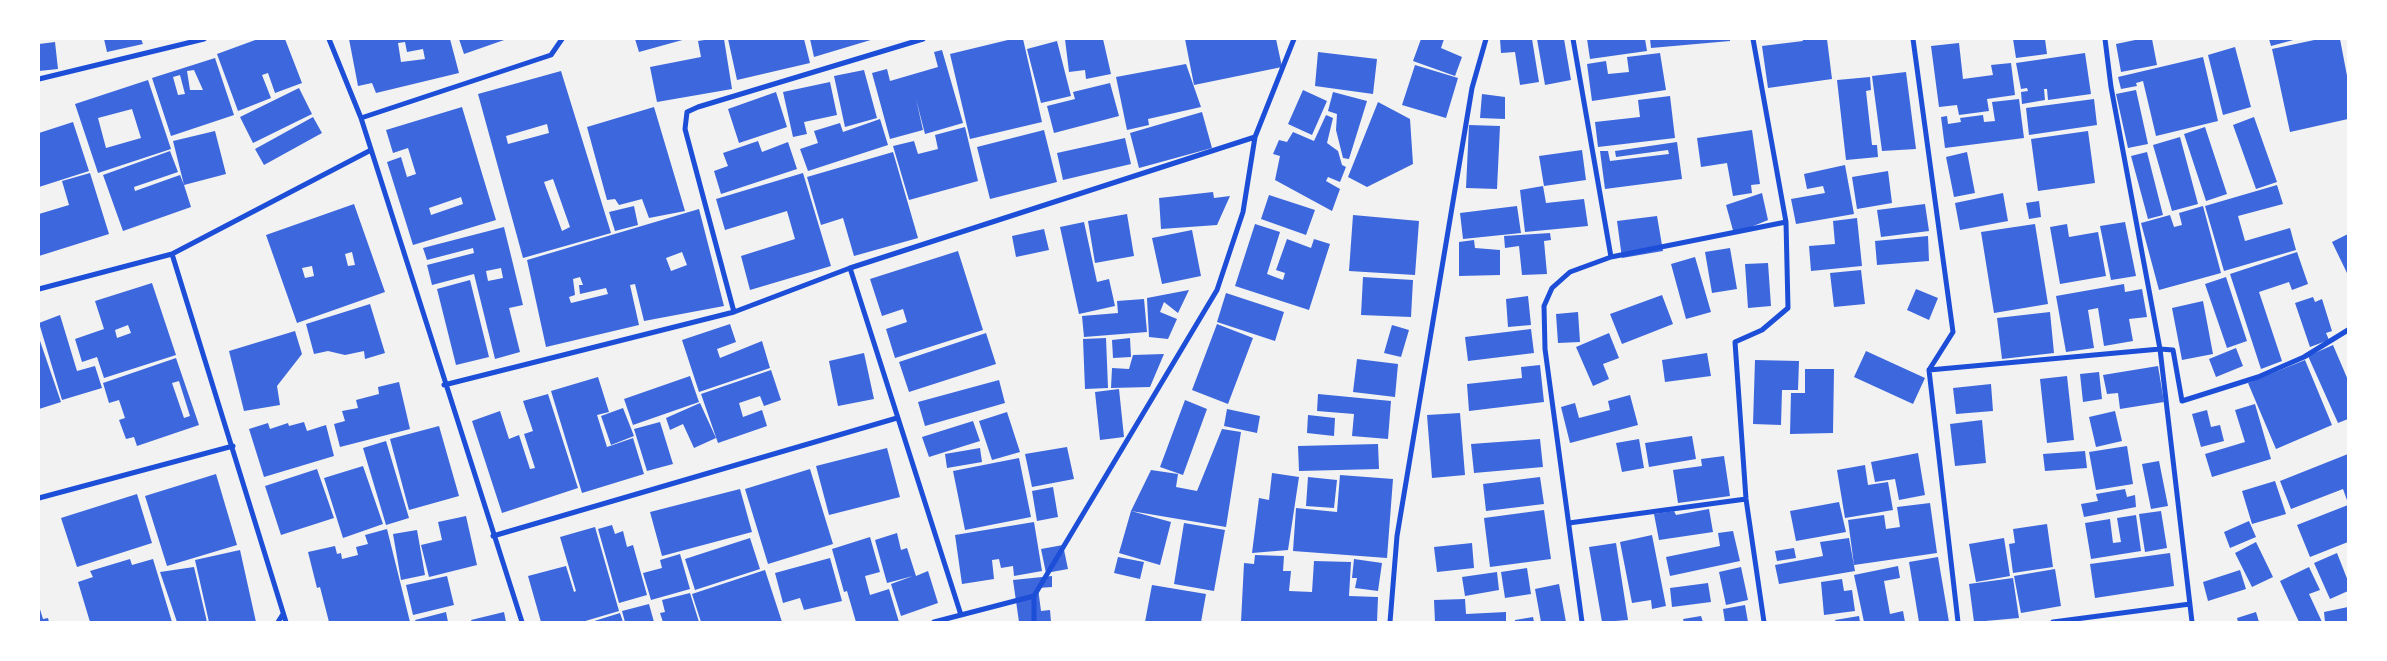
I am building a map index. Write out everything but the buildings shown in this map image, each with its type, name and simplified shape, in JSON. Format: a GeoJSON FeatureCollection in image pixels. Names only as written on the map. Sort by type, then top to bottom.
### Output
{"type":"FeatureCollection","features":[{"type":"Feature","properties":{"kind":"street"},"geometry":{"type":"LineString","coordinates":[[39,79],[204,39]]}},
{"type":"Feature","properties":{"kind":"street"},"geometry":{"type":"LineString","coordinates":[[329,39],[361,118],[444,385],[522,622]]}},
{"type":"Feature","properties":{"kind":"street"},"geometry":{"type":"LineString","coordinates":[[361,118],[551,55],[562,39]]}},
{"type":"Feature","properties":{"kind":"street"},"geometry":{"type":"LineString","coordinates":[[734,312],[685,129],[687,112],[698,107],[923,39]]}},
{"type":"Feature","properties":{"kind":"street"},"geometry":{"type":"LineString","coordinates":[[1034,622],[1034,596],[1217,290],[1243,212],[1254,137],[1294,39]]}},
{"type":"Feature","properties":{"kind":"street"},"geometry":{"type":"LineString","coordinates":[[1390,622],[1397,536],[1472,88],[1486,39]]}},
{"type":"Feature","properties":{"kind":"street"},"geometry":{"type":"LineString","coordinates":[[1573,39],[1611,257]]}},
{"type":"Feature","properties":{"kind":"street"},"geometry":{"type":"LineString","coordinates":[[1753,39],[1786,222],[1788,308],[1762,330],[1735,342],[1746,499],[1764,622]]}},
{"type":"Feature","properties":{"kind":"street"},"geometry":{"type":"LineString","coordinates":[[1914,39],[1953,332],[1929,370],[1958,622]]}},
{"type":"Feature","properties":{"kind":"street"},"geometry":{"type":"LineString","coordinates":[[2105,39],[2111,87],[2160,349],[2192,622]]}},
{"type":"Feature","properties":{"kind":"street"},"geometry":{"type":"LineString","coordinates":[[444,385],[734,312],[850,268],[1254,137]]}},
{"type":"Feature","properties":{"kind":"street"},"geometry":{"type":"LineString","coordinates":[[39,289],[172,254],[371,150]]}},
{"type":"Feature","properties":{"kind":"street"},"geometry":{"type":"LineString","coordinates":[[1582,622],[1545,348],[1544,306],[1552,288],[1570,272],[1611,257],[1786,222]]}},
{"type":"Feature","properties":{"kind":"street"},"geometry":{"type":"LineString","coordinates":[[172,254],[286,622]]}},
{"type":"Feature","properties":{"kind":"street"},"geometry":{"type":"LineString","coordinates":[[850,268],[960,615]]}},
{"type":"Feature","properties":{"kind":"street"},"geometry":{"type":"LineString","coordinates":[[1929,370],[2160,349],[2173,350],[2182,401],[2258,377],[2304,357],[2348,330]]}},
{"type":"Feature","properties":{"kind":"street"},"geometry":{"type":"LineString","coordinates":[[494,536],[897,418]]}},
{"type":"Feature","properties":{"kind":"street"},"geometry":{"type":"LineString","coordinates":[[39,498],[233,446]]}},
{"type":"Feature","properties":{"kind":"street"},"geometry":{"type":"LineString","coordinates":[[1569,523],[1746,499]]}},
{"type":"Feature","properties":{"kind":"street"},"geometry":{"type":"LineString","coordinates":[[934,622],[1034,596]]}},
{"type":"Feature","properties":{"kind":"street"},"geometry":{"type":"LineString","coordinates":[[2053,622],[2190,604]]}},
{"type":"Feature","properties":{"kind":"street"},"geometry":{"type":"LineString","coordinates":[[278,622],[283,614]]}}]}
